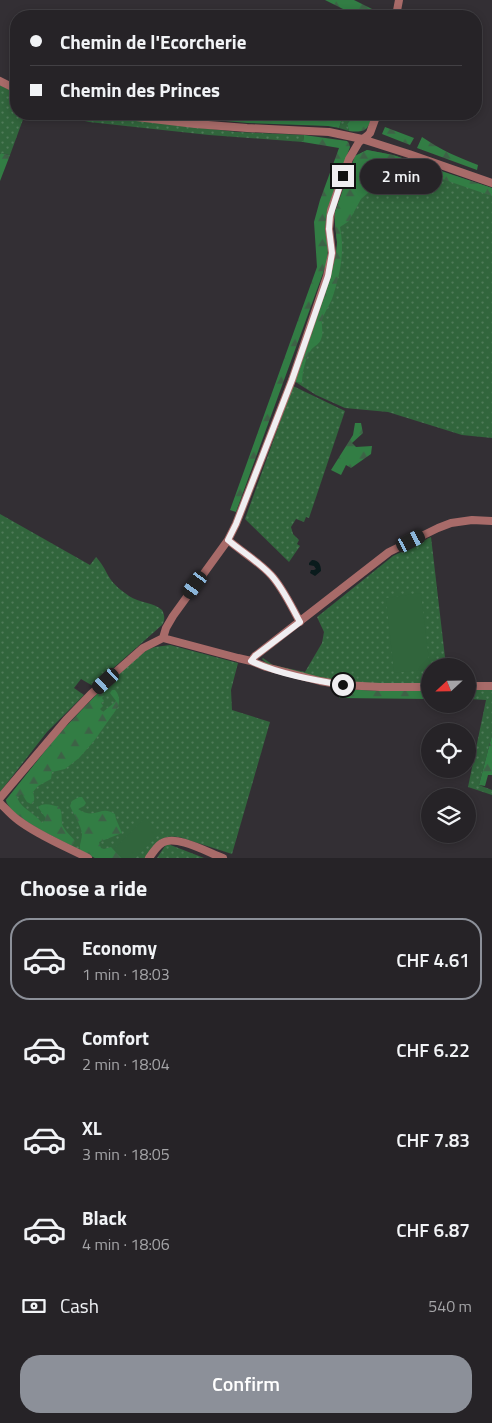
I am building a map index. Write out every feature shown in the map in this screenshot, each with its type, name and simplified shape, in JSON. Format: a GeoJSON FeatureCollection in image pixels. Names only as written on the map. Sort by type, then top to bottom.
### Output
{"type":"FeatureCollection","features":[{"type":"Feature","properties":{"kind":"street"},"geometry":{"type":"LineString","coordinates":[[161,120],[247,128],[329,132],[362,139],[492,183]]}},
{"type":"Feature","properties":{"kind":"street"},"geometry":{"type":"LineString","coordinates":[[163,638],[173,616],[228,540],[236,524],[288,389],[324,287],[332,253],[329,229],[331,210],[349,159],[359,142],[370,133],[375,120]]}},
{"type":"Feature","properties":{"kind":"street"},"geometry":{"type":"LineString","coordinates":[[251,661],[389,552],[450,522],[492,521]]}},
{"type":"Feature","properties":{"kind":"street"},"geometry":{"type":"LineString","coordinates":[[228,540],[271,574],[300,622]]}},
{"type":"Feature","properties":{"kind":"street"},"geometry":{"type":"LineString","coordinates":[[0,798],[66,720],[91,694],[143,648],[163,638],[320,681],[343,685],[421,687]]}},
{"type":"Feature","properties":{"kind":"street"},"geometry":{"type":"LineString","coordinates":[[476,686],[492,686]]}},
{"type":"Feature","properties":{"kind":"street"},"geometry":{"type":"LineString","coordinates":[[0,803],[27,826],[74,855],[88,858]]}},
{"type":"Feature","properties":{"kind":"street"},"geometry":{"type":"LineString","coordinates":[[150,858],[160,845],[173,840],[184,842],[223,858]]}},
{"type":"Feature","properties":{"kind":"green space"},"geometry":{"type":"Polygon","coordinates":[[[325,0],[354,0],[374,10],[345,10],[325,0]]]}},
{"type":"Feature","properties":{"kind":"green space"},"geometry":{"type":"Polygon","coordinates":[[[0,85],[10,90],[10,120],[23,120],[10,155],[0,154],[0,85]]]}},
{"type":"Feature","properties":{"kind":"green space"},"geometry":{"type":"Polygon","coordinates":[[[81,120],[132,120],[237,132],[304,135],[303,142],[209,135],[81,120]]]}},
{"type":"Feature","properties":{"kind":"green space"},"geometry":{"type":"Polygon","coordinates":[[[214,120],[342,120],[339,128],[214,120]]]}},
{"type":"Feature","properties":{"kind":"green space"},"geometry":{"type":"Polygon","coordinates":[[[342,120],[350,120],[347,124],[349,131],[339,128],[342,120]]]}},
{"type":"Feature","properties":{"kind":"green space"},"geometry":{"type":"Polygon","coordinates":[[[350,120],[371,120],[368,127],[363,131],[349,131],[347,124],[350,120]]]}},
{"type":"Feature","properties":{"kind":"green space"},"geometry":{"type":"Polygon","coordinates":[[[385,127],[414,138],[410,145],[382,134],[385,127]]]}},
{"type":"Feature","properties":{"kind":"green space"},"geometry":{"type":"Polygon","coordinates":[[[304,135],[347,141],[350,147],[328,207],[325,229],[328,248],[327,262],[236,512],[230,510],[317,267],[314,222],[339,148],[303,142],[304,135]]]}},
{"type":"Feature","properties":{"kind":"green space"},"geometry":{"type":"Polygon","coordinates":[[[422,137],[449,153],[478,165],[477,170],[417,148],[422,137]]]}},
{"type":"Feature","properties":{"kind":"green space"},"geometry":{"type":"Polygon","coordinates":[[[367,150],[393,155],[492,188],[492,438],[462,435],[388,412],[345,408],[316,395],[294,381],[334,264],[337,242],[335,212],[355,156],[367,150]]]}},
{"type":"Feature","properties":{"kind":"green space"},"geometry":{"type":"Polygon","coordinates":[[[367,150],[393,155],[492,188],[492,196],[410,168],[390,176],[361,199],[349,221],[340,227],[342,254],[339,272],[332,299],[322,320],[320,341],[311,350],[307,358],[302,383],[294,381],[334,264],[337,242],[335,212],[355,156],[367,150]]]}},
{"type":"Feature","properties":{"kind":"green space"},"geometry":{"type":"Polygon","coordinates":[[[0,154],[10,155],[0,181],[0,154]]]}},
{"type":"Feature","properties":{"kind":"green space"},"geometry":{"type":"Polygon","coordinates":[[[293,386],[345,411],[309,518],[306,517],[304,522],[296,519],[291,527],[293,534],[299,540],[297,544],[300,546],[289,562],[245,519],[293,386]]]}},
{"type":"Feature","properties":{"kind":"green space"},"geometry":{"type":"Polygon","coordinates":[[[355,423],[361,423],[363,433],[352,443],[356,447],[372,446],[371,454],[351,468],[346,465],[341,475],[331,470],[353,435],[355,423]]]}},
{"type":"Feature","properties":{"kind":"green space"},"geometry":{"type":"Polygon","coordinates":[[[0,514],[90,565],[96,557],[118,588],[133,598],[159,607],[164,614],[164,622],[93,686],[81,679],[74,688],[84,695],[47,732],[0,792],[0,514]]]}},
{"type":"Feature","properties":{"kind":"green space"},"geometry":{"type":"Polygon","coordinates":[[[431,537],[445,658],[421,658],[421,683],[375,684],[335,681],[268,665],[262,659],[273,665],[305,672],[322,643],[324,632],[317,617],[393,556],[431,537]]]}},
{"type":"Feature","properties":{"kind":"green space"},"geometry":{"type":"Polygon","coordinates":[[[421,593],[429,658],[421,658],[421,670],[394,673],[386,598],[421,593]]]}},
{"type":"Feature","properties":{"kind":"green space"},"geometry":{"type":"Polygon","coordinates":[[[170,645],[238,663],[231,690],[232,710],[270,722],[232,854],[179,837],[167,837],[156,844],[146,858],[95,858],[72,846],[7,804],[6,800],[58,735],[100,691],[147,650],[170,645]]]}},
{"type":"Feature","properties":{"kind":"green space"},"geometry":{"type":"Polygon","coordinates":[[[342,689],[421,691],[421,699],[339,698],[342,689]]]}},
{"type":"Feature","properties":{"kind":"green space"},"geometry":{"type":"Polygon","coordinates":[[[112,690],[115,690],[118,696],[118,707],[94,741],[79,758],[65,769],[52,772],[51,779],[38,786],[33,792],[33,803],[27,802],[22,794],[17,797],[21,804],[42,823],[45,817],[38,807],[40,805],[45,804],[59,807],[62,824],[75,841],[72,846],[15,813],[6,800],[58,735],[100,691],[104,696],[102,698],[104,701],[101,703],[103,706],[100,709],[103,712],[116,701],[110,693],[112,690]]]}},
{"type":"Feature","properties":{"kind":"green space"},"geometry":{"type":"Polygon","coordinates":[[[476,690],[492,690],[492,735],[479,785],[492,790],[492,795],[476,790],[476,788],[468,787],[470,778],[476,778],[476,748],[486,700],[476,699],[476,690]]]}},
{"type":"Feature","properties":{"kind":"green space"},"geometry":{"type":"Polygon","coordinates":[[[492,735],[492,775],[488,775],[485,786],[479,785],[492,735]]]}},
{"type":"Feature","properties":{"kind":"green space"},"geometry":{"type":"Polygon","coordinates":[[[82,797],[86,803],[78,809],[84,812],[110,811],[115,814],[122,833],[99,842],[101,848],[111,847],[121,858],[95,858],[80,850],[81,831],[70,806],[72,801],[82,797]]]}},
{"type":"Feature","properties":{"kind":"green space"},"geometry":{"type":"Polygon","coordinates":[[[145,818],[160,833],[135,858],[123,858],[114,849],[145,818]]]}},
{"type":"Feature","properties":{"kind":"green space"},"geometry":{"type":"Polygon","coordinates":[[[168,844],[204,858],[157,858],[168,844]]]}},
{"type":"Feature","properties":{"kind":"shaded area"},"geometry":{"type":"Polygon","coordinates":[[[312,560],[318,562],[321,567],[321,571],[315,576],[310,573],[311,570],[316,569],[314,566],[309,565],[312,560]]]}},
{"type":"Feature","properties":{"kind":"route"},"geometry":{"type":"LineString","coordinates":[[343,176],[331,210],[329,222],[332,258],[328,276],[292,380],[228,540],[271,574],[300,622],[251,661],[266,667],[343,685]]}}]}
